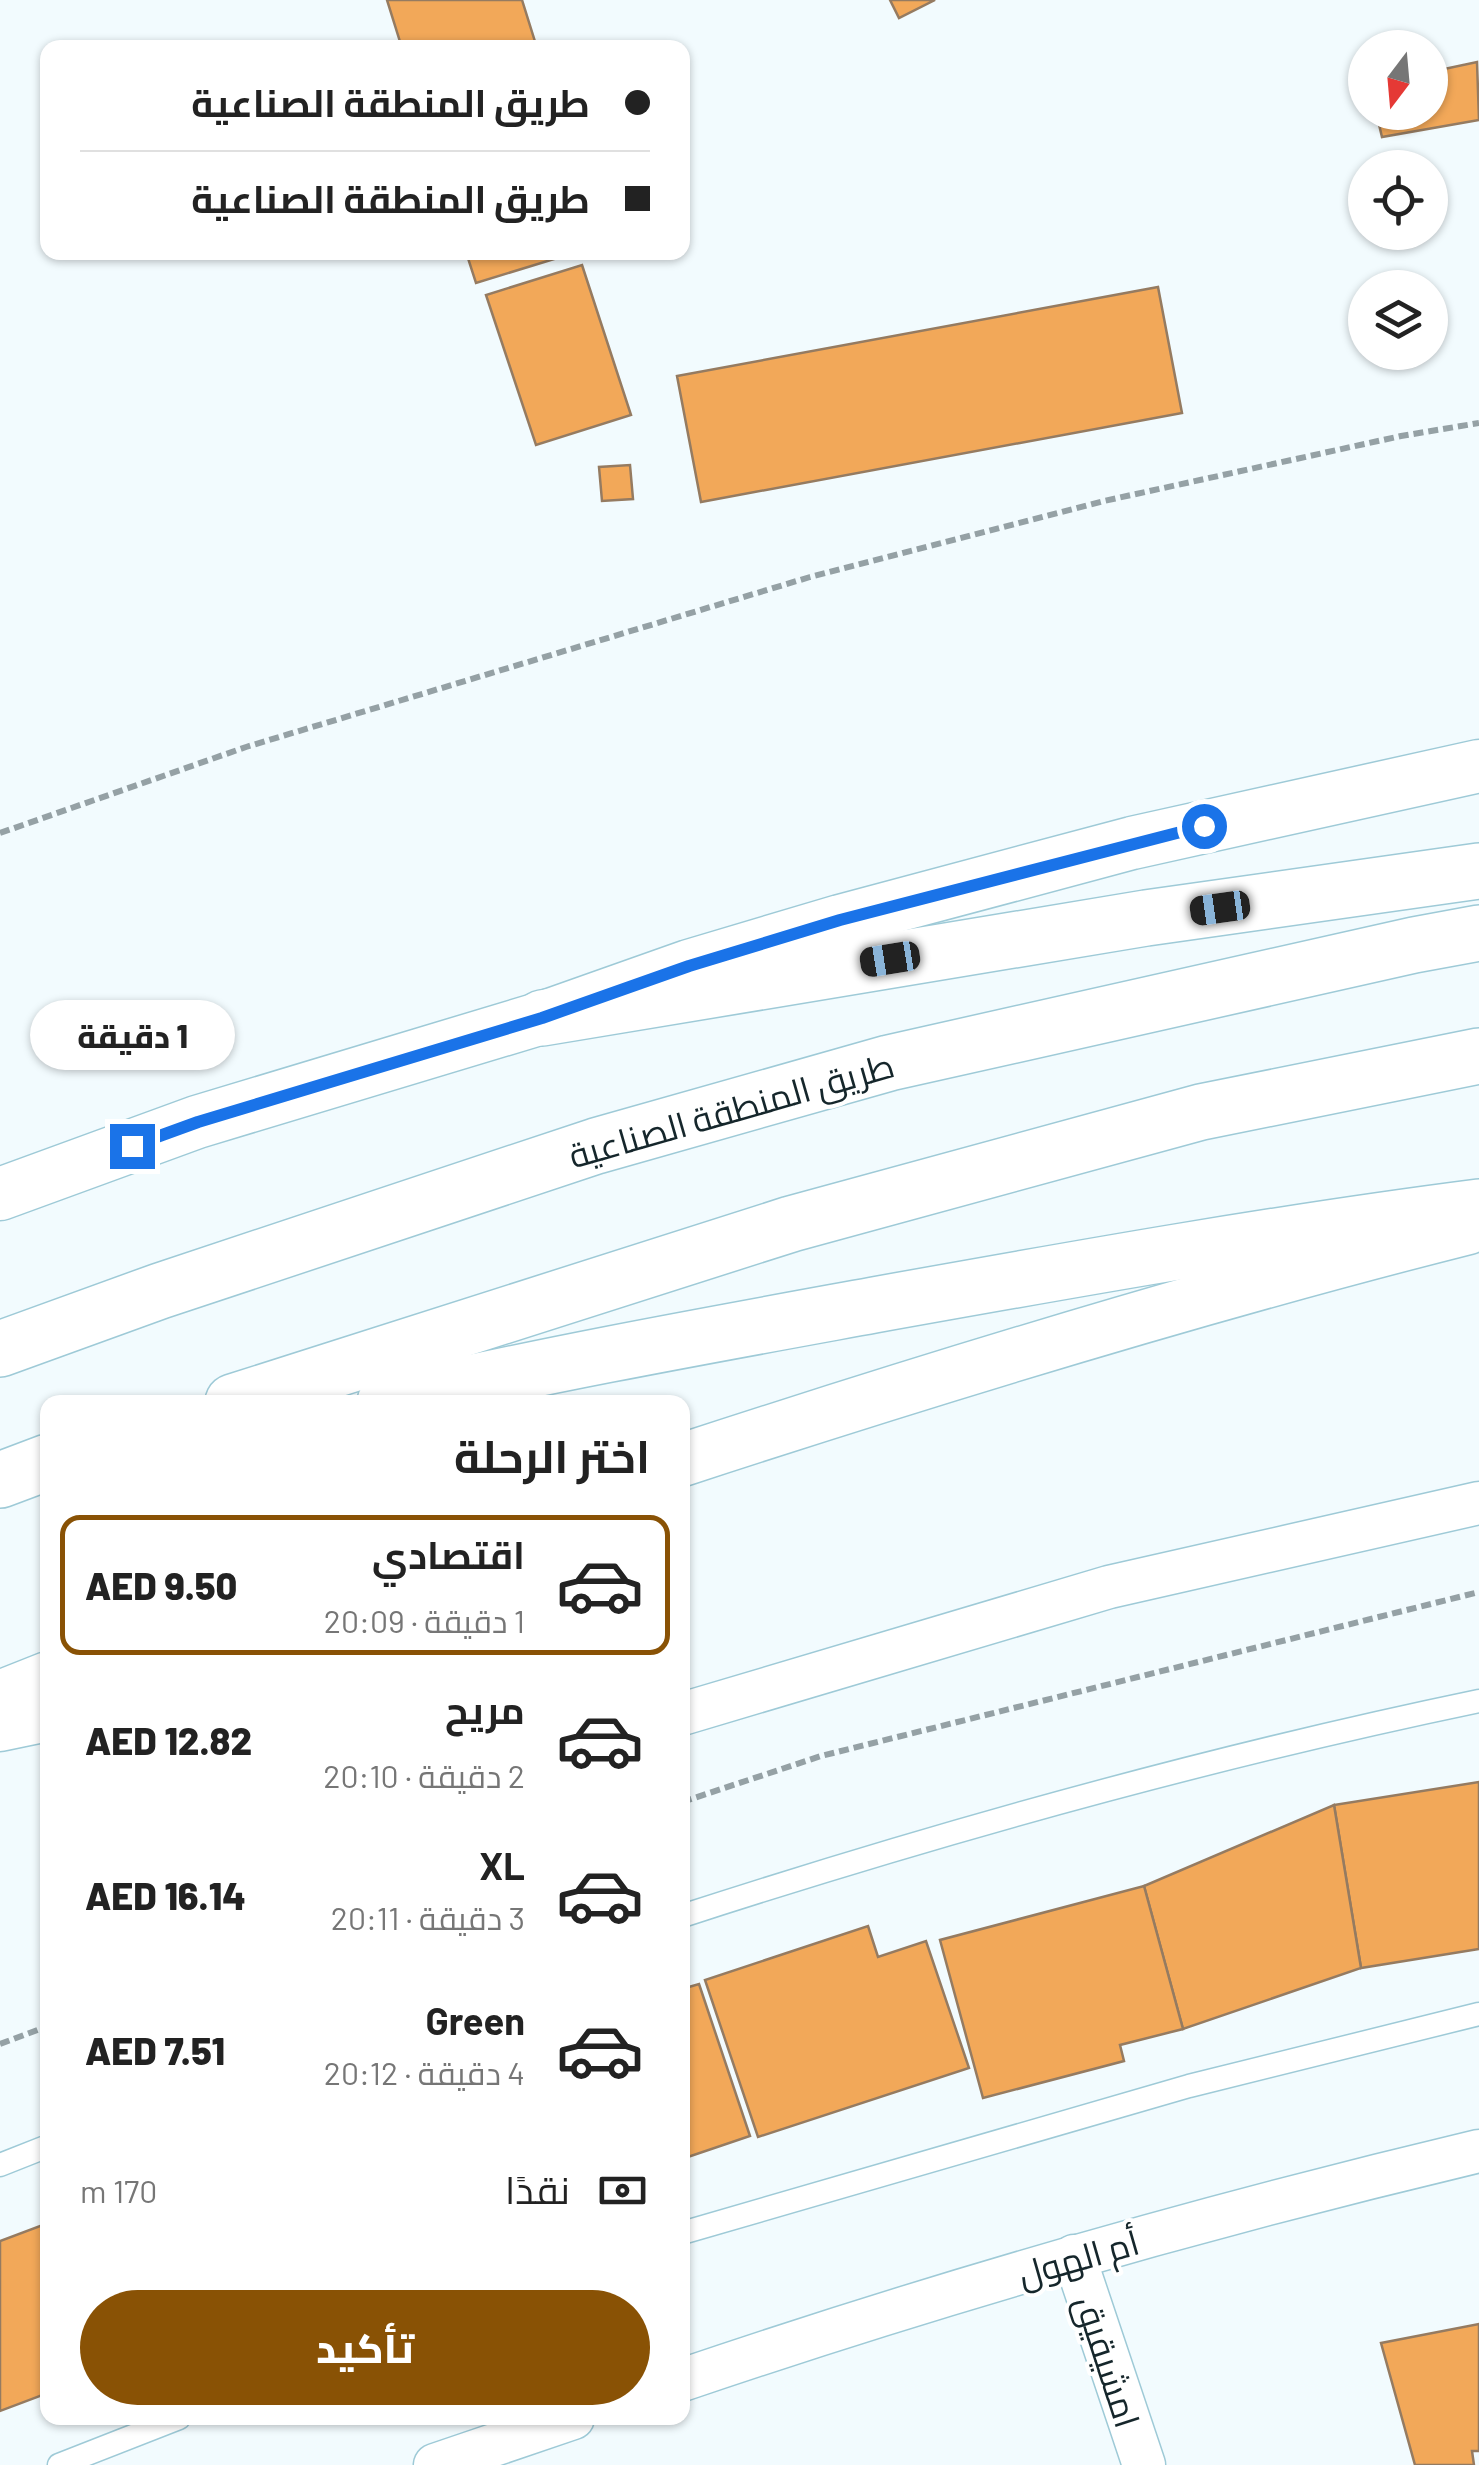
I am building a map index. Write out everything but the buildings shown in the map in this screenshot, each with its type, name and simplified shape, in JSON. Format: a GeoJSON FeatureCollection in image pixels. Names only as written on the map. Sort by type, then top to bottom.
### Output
{"type":"FeatureCollection","features":[{"type":"Feature","properties":{"kind":"highway"},"geometry":{"type":"LineString","coordinates":[[542,1018],[1146,918],[1479,871]]}},
{"type":"Feature","properties":{"kind":"highway","name":"طريق المنطقة الصناعية"},"geometry":{"type":"LineString","coordinates":[[0,1349],[596,1146],[889,1063],[1414,945],[1479,934]]}},
{"type":"Feature","properties":{"kind":"highway"},"geometry":{"type":"LineString","coordinates":[[255,1395],[790,1224],[1201,1112],[1479,1056]]}},
{"type":"Feature","properties":{"kind":"highway"},"geometry":{"type":"LineString","coordinates":[[415,1395],[520,1371],[1296,1230],[1479,1208]]}},
{"type":"Feature","properties":{"kind":"street"},"geometry":{"type":"LineString","coordinates":[[0,1194],[198,1122],[542,1018],[689,966],[840,920],[1132,842],[1479,766]]}},
{"type":"Feature","properties":{"kind":"street"},"geometry":{"type":"LineString","coordinates":[[690,1457],[1004,1357],[1292,1272],[1479,1226]]}},
{"type":"Feature","properties":{"kind":"street"},"geometry":{"type":"LineString","coordinates":[[690,1712],[1109,1587],[1479,1503]]}},
{"type":"Feature","properties":{"kind":"street"},"geometry":{"type":"LineString","coordinates":[[0,1697],[40,1681]]}},
{"type":"Feature","properties":{"kind":"street"},"geometry":{"type":"LineString","coordinates":[[0,1730],[40,1722]]}},
{"type":"Feature","properties":{"kind":"street","name":"أم الهول"},"geometry":{"type":"LineString","coordinates":[[690,2377],[1074,2256],[1349,2182],[1479,2152]]}},
{"type":"Feature","properties":{"kind":"street","name":"امشيقيق"},"geometry":{"type":"LineString","coordinates":[[1074,2256],[1144,2465]]}},
{"type":"Feature","properties":{"kind":"street"},"geometry":{"type":"LineString","coordinates":[[435,2465],[552,2425]]}},
{"type":"Feature","properties":{"kind":"lane"},"geometry":{"type":"LineString","coordinates":[[690,1913],[830,1868],[1108,1790],[1479,1701]]}},
{"type":"Feature","properties":{"kind":"lane"},"geometry":{"type":"LineString","coordinates":[[690,2231],[1188,2086],[1479,2014]]}},
{"type":"Feature","properties":{"kind":"lane"},"geometry":{"type":"LineString","coordinates":[[0,2165],[40,2149]]}},
{"type":"Feature","properties":{"kind":"lane"},"geometry":{"type":"LineString","coordinates":[[60,2465],[103,2454],[163,2425]]}},
{"type":"Feature","properties":{"kind":"path"},"geometry":{"type":"LineString","coordinates":[[0,832],[246,747],[810,576],[1104,500],[1479,423]]}},
{"type":"Feature","properties":{"kind":"path"},"geometry":{"type":"LineString","coordinates":[[690,1799],[821,1756],[1479,1592]]}},
{"type":"Feature","properties":{"kind":"path"},"geometry":{"type":"LineString","coordinates":[[0,2044],[40,2029]]}},
{"type":"Feature","properties":{"kind":"route"},"geometry":{"type":"LineString","coordinates":[[132,1146],[840,920],[1204,826]]}}]}
